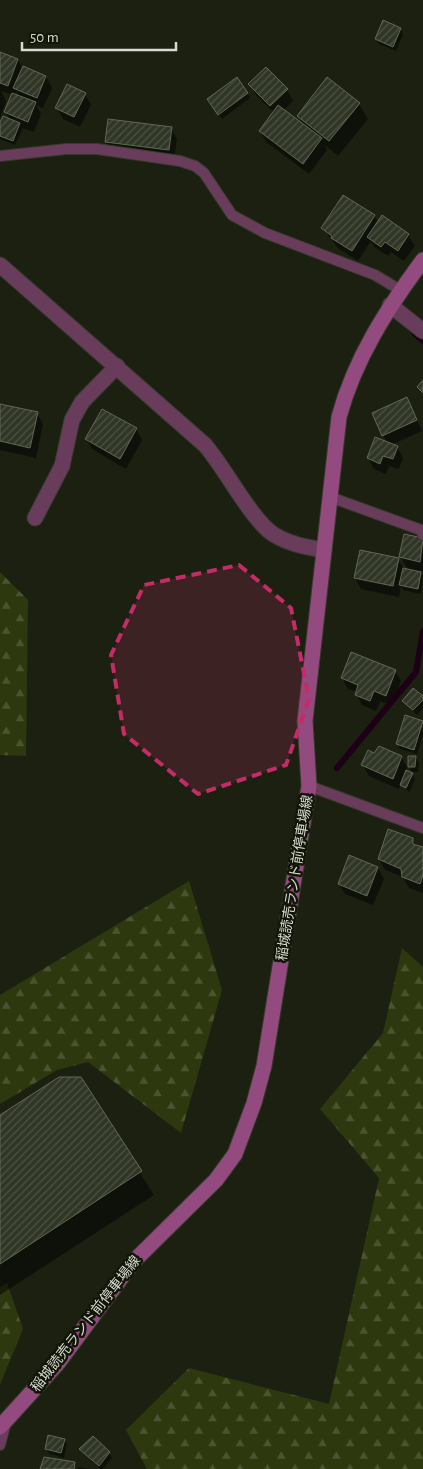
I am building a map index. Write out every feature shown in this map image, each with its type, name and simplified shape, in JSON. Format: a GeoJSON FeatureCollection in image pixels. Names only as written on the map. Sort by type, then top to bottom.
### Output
{"type":"FeatureCollection","features":[{"type":"Feature","properties":{"kind":"main road","name":"稲城読売ランド前停車場線"},"geometry":{"type":"LineString","coordinates":[[3,1425],[58,1363],[133,1262],[210,1187],[235,1154],[246,1126],[264,1066],[309,786],[305,721],[335,442],[345,396],[363,352],[400,290],[423,260]]}},
{"type":"Feature","properties":{"kind":"street"},"geometry":{"type":"LineString","coordinates":[[0,265],[205,445],[219,461],[256,516],[272,533],[293,544],[324,550]]}},
{"type":"Feature","properties":{"kind":"street"},"geometry":{"type":"LineString","coordinates":[[390,306],[423,332]]}},
{"type":"Feature","properties":{"kind":"street"},"geometry":{"type":"LineString","coordinates":[[35,518],[62,466],[65,443],[72,420],[82,402],[117,366]]}},
{"type":"Feature","properties":{"kind":"lane"},"geometry":{"type":"LineString","coordinates":[[0,156],[66,149],[97,149],[180,161],[195,166],[204,173],[232,215],[264,233],[376,275],[400,290]]}},
{"type":"Feature","properties":{"kind":"lane"},"geometry":{"type":"LineString","coordinates":[[330,497],[420,530],[423,535]]}},
{"type":"Feature","properties":{"kind":"lane"},"geometry":{"type":"LineString","coordinates":[[309,786],[423,828]]}},
{"type":"Feature","properties":{"kind":"lane"},"geometry":{"type":"LineString","coordinates":[[0,1445],[3,1425]]}},
{"type":"Feature","properties":{"kind":"highlighted area"},"geometry":{"type":"Polygon","coordinates":[[[239,565],[291,608],[309,699],[286,765],[198,794],[124,734],[111,655],[144,585],[239,565]]]}},
{"type":"Feature","properties":{"kind":"green space"},"geometry":{"type":"Polygon","coordinates":[[[0,572],[28,600],[26,756],[0,755],[0,572]]]}},
{"type":"Feature","properties":{"kind":"green space"},"geometry":{"type":"Polygon","coordinates":[[[189,881],[222,990],[181,1133],[88,1062],[57,1070],[0,1104],[0,995],[189,881]]]}},
{"type":"Feature","properties":{"kind":"green space"},"geometry":{"type":"Polygon","coordinates":[[[402,948],[423,967],[423,1469],[147,1469],[126,1430],[189,1368],[329,1404],[379,1178],[320,1109],[383,1033],[402,948]]]}},
{"type":"Feature","properties":{"kind":"green space"},"geometry":{"type":"Polygon","coordinates":[[[7,1283],[23,1329],[0,1385],[0,1287],[7,1283]]]}},
{"type":"Feature","properties":{"kind":"building"},"geometry":{"type":"Polygon","coordinates":[[[383,20],[401,28],[393,47],[375,39],[383,20]]]}},
{"type":"Feature","properties":{"kind":"building"},"geometry":{"type":"Polygon","coordinates":[[[0,52],[18,59],[8,86],[0,83],[0,52]]]}},
{"type":"Feature","properties":{"kind":"building"},"geometry":{"type":"Polygon","coordinates":[[[23,66],[46,76],[37,98],[13,88],[23,66]]]}},
{"type":"Feature","properties":{"kind":"building"},"geometry":{"type":"Polygon","coordinates":[[[266,67],[288,89],[270,106],[248,84],[266,67]]]}},
{"type":"Feature","properties":{"kind":"building"},"geometry":{"type":"Polygon","coordinates":[[[237,77],[248,93],[218,115],[207,99],[237,77]]]}},
{"type":"Feature","properties":{"kind":"building"},"geometry":{"type":"Polygon","coordinates":[[[327,77],[360,103],[329,141],[297,116],[327,77]]]}},
{"type":"Feature","properties":{"kind":"building"},"geometry":{"type":"Polygon","coordinates":[[[67,84],[86,93],[74,117],[55,108],[67,84]]]}},
{"type":"Feature","properties":{"kind":"building"},"geometry":{"type":"Polygon","coordinates":[[[12,93],[36,102],[28,122],[4,112],[12,93]]]}},
{"type":"Feature","properties":{"kind":"building"},"geometry":{"type":"Polygon","coordinates":[[[278,105],[322,138],[303,164],[259,131],[278,105]]]}},
{"type":"Feature","properties":{"kind":"building"},"geometry":{"type":"Polygon","coordinates":[[[3,116],[20,123],[13,141],[0,136],[0,122],[3,116]]]}},
{"type":"Feature","properties":{"kind":"building"},"geometry":{"type":"Polygon","coordinates":[[[108,119],[172,127],[169,150],[105,142],[108,119]]]}},
{"type":"Feature","properties":{"kind":"building"},"geometry":{"type":"Polygon","coordinates":[[[343,195],[375,215],[352,251],[331,238],[332,236],[321,228],[343,195]]]}},
{"type":"Feature","properties":{"kind":"building"},"geometry":{"type":"Polygon","coordinates":[[[382,215],[409,234],[398,251],[385,242],[381,247],[367,237],[382,215]]]}},
{"type":"Feature","properties":{"kind":"building"},"geometry":{"type":"Polygon","coordinates":[[[423,380],[423,393],[417,387],[423,380]]]}},
{"type":"Feature","properties":{"kind":"building"},"geometry":{"type":"Polygon","coordinates":[[[407,397],[417,420],[382,436],[372,413],[407,397]]]}},
{"type":"Feature","properties":{"kind":"building"},"geometry":{"type":"Polygon","coordinates":[[[0,404],[38,412],[30,448],[0,441],[0,404]]]}},
{"type":"Feature","properties":{"kind":"building"},"geometry":{"type":"Polygon","coordinates":[[[102,409],[137,428],[120,459],[85,439],[102,409]]]}},
{"type":"Feature","properties":{"kind":"building"},"geometry":{"type":"Polygon","coordinates":[[[375,437],[398,446],[393,459],[383,456],[380,464],[367,458],[375,437]]]}},
{"type":"Feature","properties":{"kind":"building"},"geometry":{"type":"Polygon","coordinates":[[[404,534],[423,538],[420,562],[399,557],[404,534]]]}},
{"type":"Feature","properties":{"kind":"building"},"geometry":{"type":"Polygon","coordinates":[[[360,550],[399,558],[393,586],[354,578],[360,550]]]}},
{"type":"Feature","properties":{"kind":"building"},"geometry":{"type":"Polygon","coordinates":[[[403,568],[421,572],[418,589],[399,585],[403,568]]]}},
{"type":"Feature","properties":{"kind":"building"},"geometry":{"type":"Polygon","coordinates":[[[351,652],[396,670],[386,696],[374,691],[370,701],[355,695],[358,685],[341,678],[351,652]]]}},
{"type":"Feature","properties":{"kind":"building"},"geometry":{"type":"Polygon","coordinates":[[[413,688],[423,696],[423,700],[413,710],[402,701],[413,688]]]}},
{"type":"Feature","properties":{"kind":"building"},"geometry":{"type":"Polygon","coordinates":[[[405,715],[423,721],[414,750],[396,744],[405,715]]]}},
{"type":"Feature","properties":{"kind":"building"},"geometry":{"type":"Polygon","coordinates":[[[379,746],[402,756],[393,779],[361,765],[368,750],[374,753],[379,746]]]}},
{"type":"Feature","properties":{"kind":"building"},"geometry":{"type":"Polygon","coordinates":[[[408,756],[416,756],[415,767],[408,767],[408,756]]]}},
{"type":"Feature","properties":{"kind":"building"},"geometry":{"type":"Polygon","coordinates":[[[406,770],[413,773],[406,788],[400,785],[406,770]]]}},
{"type":"Feature","properties":{"kind":"building"},"geometry":{"type":"Polygon","coordinates":[[[388,829],[413,838],[413,844],[423,847],[423,875],[420,884],[402,877],[401,869],[378,859],[388,829]]]}},
{"type":"Feature","properties":{"kind":"building"},"geometry":{"type":"Polygon","coordinates":[[[349,855],[378,867],[367,896],[338,884],[349,855]]]}},
{"type":"Feature","properties":{"kind":"building"},"geometry":{"type":"Polygon","coordinates":[[[59,1077],[81,1077],[142,1171],[0,1264],[0,1115],[59,1077]]]}},
{"type":"Feature","properties":{"kind":"building"},"geometry":{"type":"Polygon","coordinates":[[[48,1435],[65,1439],[61,1453],[45,1449],[48,1435]]]}},
{"type":"Feature","properties":{"kind":"building"},"geometry":{"type":"Polygon","coordinates":[[[93,1436],[110,1452],[99,1466],[79,1449],[93,1436]]]}},
{"type":"Feature","properties":{"kind":"building"},"geometry":{"type":"Polygon","coordinates":[[[44,1457],[75,1462],[74,1469],[40,1469],[44,1457]]]}},
{"type":"Feature","properties":{"kind":"waterway"},"geometry":{"type":"LineString","coordinates":[[414,333],[423,341]]}},
{"type":"Feature","properties":{"kind":"waterway"},"geometry":{"type":"LineString","coordinates":[[337,768],[416,672],[423,631]]}}]}
